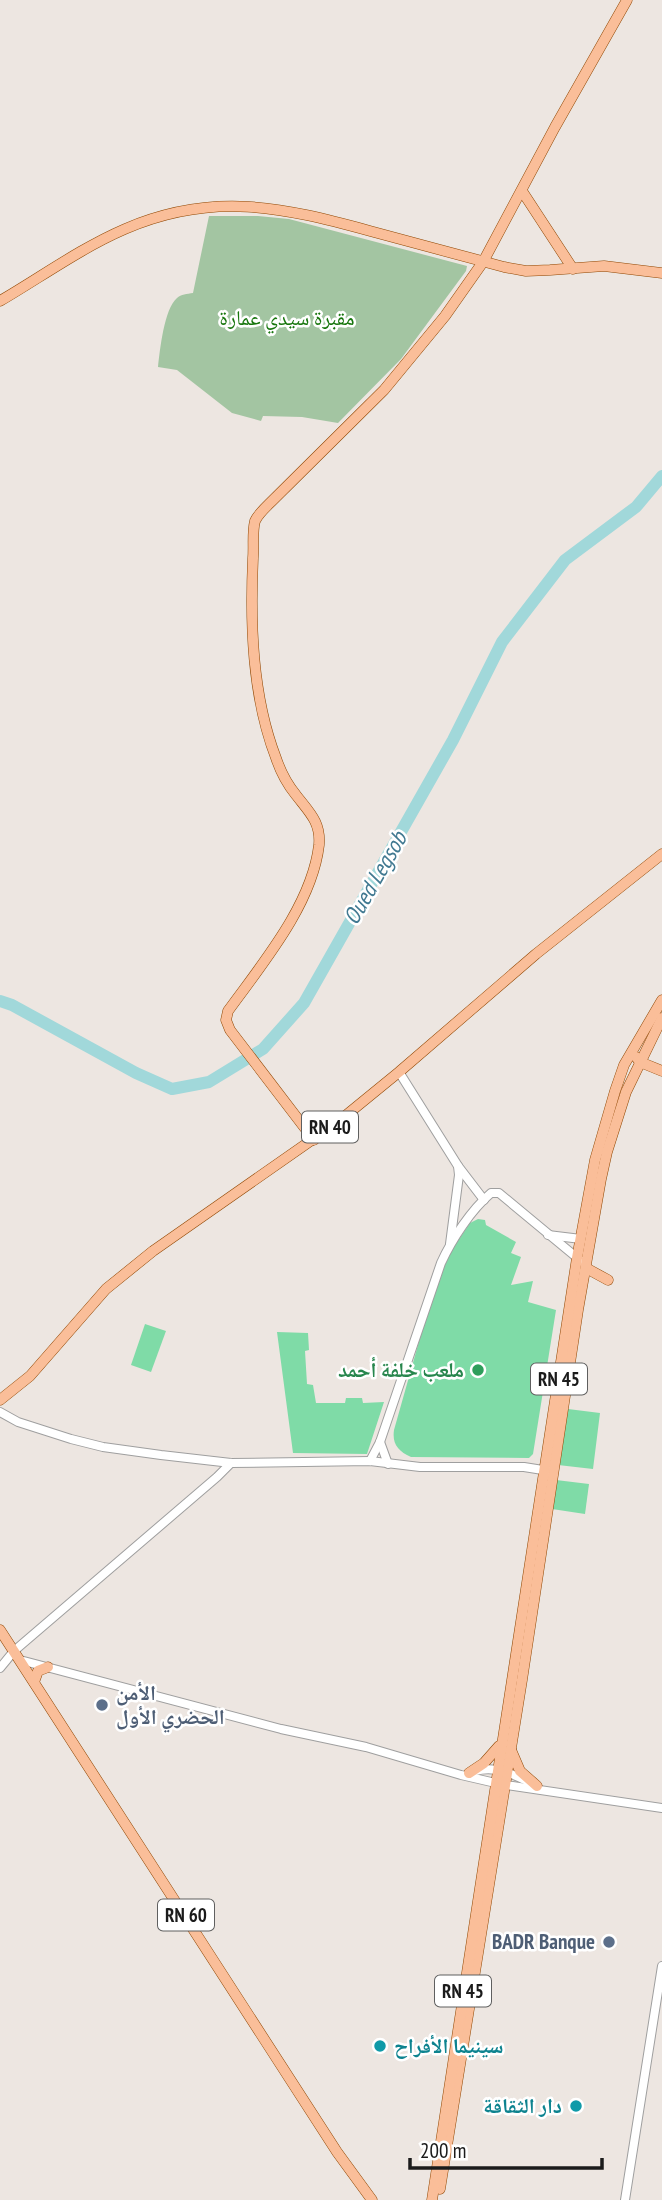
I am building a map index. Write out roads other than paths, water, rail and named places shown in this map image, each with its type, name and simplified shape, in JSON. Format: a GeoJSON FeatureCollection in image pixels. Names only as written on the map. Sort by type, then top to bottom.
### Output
{"type":"FeatureCollection","features":[{"type":"Feature","properties":{"kind":"main road"},"geometry":{"type":"LineString","coordinates":[[314,1140],[227,1024],[228,1011],[303,898],[313,873],[319,844],[315,817],[289,784],[275,757],[261,701],[253,613],[256,520],[384,390],[445,316],[483,262],[627,0]]}},
{"type":"Feature","properties":{"kind":"main road"},"geometry":{"type":"LineString","coordinates":[[522,191],[573,269]]}},
{"type":"Feature","properties":{"kind":"main road"},"geometry":{"type":"LineString","coordinates":[[0,301],[125,229],[183,209],[211,206],[267,207],[292,211],[526,271],[604,266],[662,273]]}},
{"type":"Feature","properties":{"kind":"main road","name":"RN 40"},"geometry":{"type":"LineString","coordinates":[[0,1400],[30,1376],[106,1289],[172,1238],[314,1140],[399,1072],[504,981],[662,854]]}},
{"type":"Feature","properties":{"kind":"main road","name":"RN 45"},"geometry":{"type":"LineString","coordinates":[[549,1471],[577,1258],[601,1139],[624,1065],[662,1000]]}},
{"type":"Feature","properties":{"kind":"main road","name":"RN 45"},"geometry":{"type":"LineString","coordinates":[[438,2200],[549,1471],[607,1152],[626,1092],[662,1018]]}},
{"type":"Feature","properties":{"kind":"main road"},"geometry":{"type":"LineString","coordinates":[[631,1051],[640,1062],[662,1071]]}},
{"type":"Feature","properties":{"kind":"main road"},"geometry":{"type":"LineString","coordinates":[[587,1266],[608,1280]]}},
{"type":"Feature","properties":{"kind":"main road","name":"RN 60"},"geometry":{"type":"LineString","coordinates":[[0,1630],[337,2152],[372,2200]]}},
{"type":"Feature","properties":{"kind":"main road"},"geometry":{"type":"LineString","coordinates":[[34,1682],[38,1671],[48,1667]]}},
{"type":"Feature","properties":{"kind":"main road"},"geometry":{"type":"LineString","coordinates":[[465,1774],[506,1745],[520,1770],[540,1788]]}},
{"type":"Feature","properties":{"kind":"main road","name":"RN 45"},"geometry":{"type":"LineString","coordinates":[[432,2200],[478,1925]]}},
{"type":"Feature","properties":{"kind":"street"},"geometry":{"type":"LineString","coordinates":[[399,1072],[457,1166],[484,1200]]}},
{"type":"Feature","properties":{"kind":"street"},"geometry":{"type":"LineString","coordinates":[[449,1247],[459,1175],[457,1166]]}},
{"type":"Feature","properties":{"kind":"street"},"geometry":{"type":"LineString","coordinates":[[370,1461],[380,1442],[431,1286],[449,1247],[484,1200],[492,1193],[499,1194],[587,1266]]}},
{"type":"Feature","properties":{"kind":"street"},"geometry":{"type":"LineString","coordinates":[[548,1234],[581,1238]]}},
{"type":"Feature","properties":{"kind":"street"},"geometry":{"type":"LineString","coordinates":[[0,1412],[41,1431],[103,1447],[231,1462],[370,1461],[420,1467],[524,1467],[549,1471]]}},
{"type":"Feature","properties":{"kind":"street"},"geometry":{"type":"LineString","coordinates":[[380,1442],[388,1464]]}},
{"type":"Feature","properties":{"kind":"street"},"geometry":{"type":"LineString","coordinates":[[0,1668],[231,1462]]}},
{"type":"Feature","properties":{"kind":"street"},"geometry":{"type":"LineString","coordinates":[[17,1655],[48,1667],[281,1729],[366,1747],[500,1783],[662,1808]]}},
{"type":"Feature","properties":{"kind":"street"},"geometry":{"type":"LineString","coordinates":[[465,1774],[484,1769],[502,1771],[540,1788]]}},
{"type":"Feature","properties":{"kind":"street"},"geometry":{"type":"LineString","coordinates":[[625,2200],[662,1966]]}},
{"type":"Feature","properties":{"kind":"waterway","name":"Oued Legsob"},"geometry":{"type":"LineString","coordinates":[[0,1001],[136,1073],[172,1089],[209,1082],[263,1049],[304,1003],[453,740],[502,642],[565,560],[636,507],[662,476]]}},
{"type":"Feature","properties":{"kind":"place","name":"ملعب خلفة أحمد"},"geometry":{"type":"Point","coordinates":[478,1370]}},
{"type":"Feature","properties":{"kind":"place","name":"الأمن الحضري الأول"},"geometry":{"type":"Point","coordinates":[102,1705]}},
{"type":"Feature","properties":{"kind":"place","name":"BADR Banque"},"geometry":{"type":"Point","coordinates":[609,1942]}},
{"type":"Feature","properties":{"kind":"place","name":"سينيما الأفراح"},"geometry":{"type":"Point","coordinates":[380,2046]}},
{"type":"Feature","properties":{"kind":"place","name":"دار الثقاقة"},"geometry":{"type":"Point","coordinates":[576,2106]}},
{"type":"Feature","properties":{"kind":"park label","name":"مقبرة سيدي عمارة"},"geometry":{"type":"Point","coordinates":[287,318]}}]}
